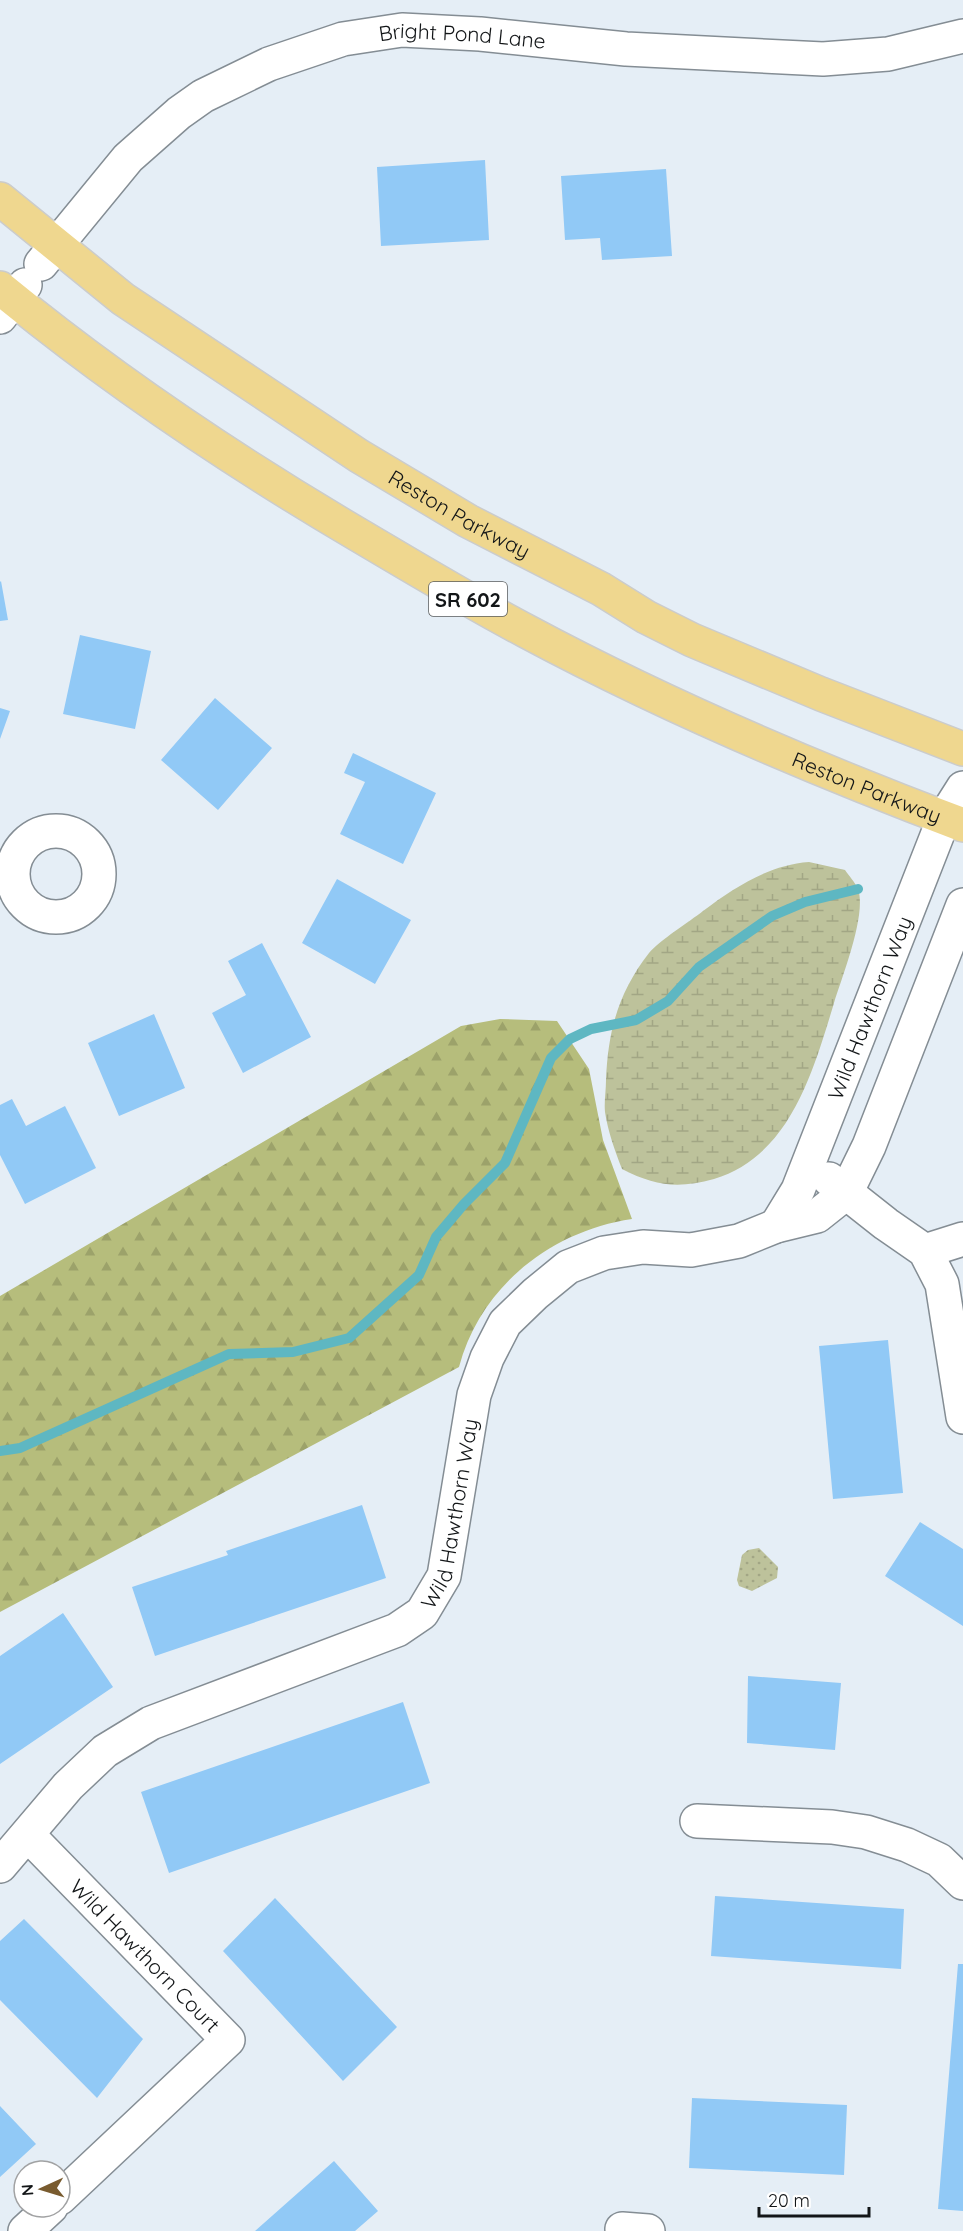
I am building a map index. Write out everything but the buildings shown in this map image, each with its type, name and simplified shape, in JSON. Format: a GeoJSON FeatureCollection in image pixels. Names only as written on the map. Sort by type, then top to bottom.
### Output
{"type":"FeatureCollection","features":[{"type":"Feature","properties":{"kind":"main road","name":"Reston Parkway"},"geometry":{"type":"LineString","coordinates":[[0,199],[23,283],[132,389],[229,454],[321,513],[525,631],[627,683],[710,721],[954,822]]}},
{"type":"Feature","properties":{"kind":"main road","name":"Reston Parkway"},"geometry":{"type":"LineString","coordinates":[[23,283],[123,299],[359,456],[468,520],[601,589],[646,617],[692,640],[821,694],[963,749]]}},
{"type":"Feature","properties":{"kind":"street","name":"Bright Pond Lane"},"geometry":{"type":"LineString","coordinates":[[23,283],[128,158],[178,113],[203,96],[269,64],[343,39],[402,30],[480,34],[626,49],[823,59],[888,54],[963,36]]}},
{"type":"Feature","properties":{"kind":"street","name":"Wild Hawthorn Way"},"geometry":{"type":"LineString","coordinates":[[776,1226],[798,1190],[954,822],[963,788]]}},
{"type":"Feature","properties":{"kind":"street","name":"Wild Hawthorn Way"},"geometry":{"type":"LineString","coordinates":[[0,1866],[75,1779],[105,1751],[151,1723],[397,1630],[422,1612],[444,1576],[474,1395],[487,1358],[505,1323],[568,1267],[604,1253],[643,1247],[691,1250],[739,1241],[776,1226],[817,1215],[846,1193],[869,1146],[963,905]]}},
{"type":"Feature","properties":{"kind":"street"},"geometry":{"type":"LineString","coordinates":[[808,1163],[925,1251],[942,1284],[963,1417]]}},
{"type":"Feature","properties":{"kind":"street"},"geometry":{"type":"LineString","coordinates":[[925,1251],[963,1239]]}},
{"type":"Feature","properties":{"kind":"street"},"geometry":{"type":"LineString","coordinates":[[697,1821],[832,1827],[866,1832],[907,1845],[939,1860],[963,1882]]}},
{"type":"Feature","properties":{"kind":"street","name":"Wild Hawthorn Court"},"geometry":{"type":"LineString","coordinates":[[28,1835],[228,2040],[72,2187]]}},
{"type":"Feature","properties":{"kind":"street"},"geometry":{"type":"LineString","coordinates":[[25,2231],[38,2219]]}},
{"type":"Feature","properties":{"kind":"green space"},"geometry":{"type":"Polygon","coordinates":[[[809,862],[845,870],[858,889],[860,900],[852,946],[817,1056],[795,1108],[780,1131],[762,1152],[740,1168],[714,1179],[689,1184],[667,1184],[645,1179],[622,1169],[605,1112],[607,1062],[617,1013],[629,983],[638,968],[660,942],[740,886],[766,872],[809,862]]]}},
{"type":"Feature","properties":{"kind":"green space"},"geometry":{"type":"Polygon","coordinates":[[[500,1019],[557,1021],[589,1069],[603,1140],[632,1219],[602,1225],[574,1236],[547,1250],[523,1267],[484,1311],[469,1338],[459,1367],[0,1612],[0,1296],[461,1026],[500,1019]]]}},
{"type":"Feature","properties":{"kind":"green space"},"geometry":{"type":"Polygon","coordinates":[[[759,1548],[778,1567],[777,1578],[752,1591],[739,1586],[737,1580],[742,1555],[748,1550],[759,1548]]]}},
{"type":"Feature","properties":{"kind":"waterway"},"geometry":{"type":"LineString","coordinates":[[0,1451],[20,1448],[229,1354],[293,1352],[349,1338],[419,1275],[436,1237],[464,1204],[505,1163],[551,1058],[570,1039],[591,1029],[636,1020],[668,1001],[699,967],[772,916],[805,902],[858,889]]}}]}
